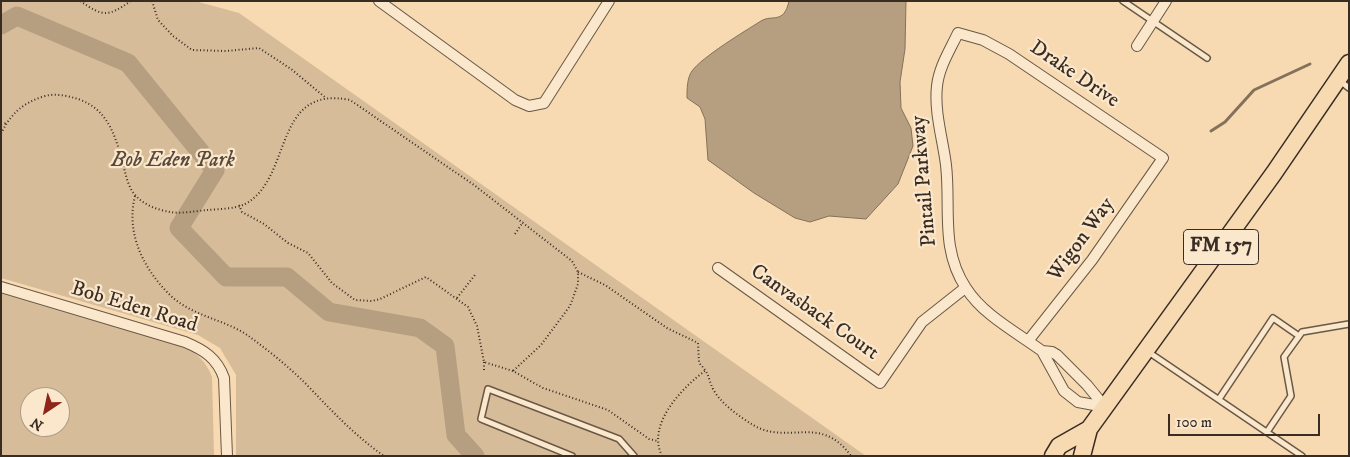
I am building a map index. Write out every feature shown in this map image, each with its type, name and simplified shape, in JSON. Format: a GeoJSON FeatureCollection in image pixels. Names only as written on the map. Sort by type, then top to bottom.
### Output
{"type":"FeatureCollection","features":[{"type":"Feature","properties":{"kind":"main road","name":"FM 157"},"geometry":{"type":"LineString","coordinates":[[1082,456],[1089,429],[1274,173],[1343,84],[1349,63]]}},
{"type":"Feature","properties":{"kind":"main road","name":"FM 157"},"geometry":{"type":"LineString","coordinates":[[1053,456],[1059,446],[1089,429]]}},
{"type":"Feature","properties":{"kind":"street"},"geometry":{"type":"LineString","coordinates":[[379,1],[515,100],[529,106],[544,103],[609,1]]}},
{"type":"Feature","properties":{"kind":"street"},"geometry":{"type":"LineString","coordinates":[[1137,46],[1166,1]]}},
{"type":"Feature","properties":{"kind":"street","name":"Drake Drive"},"geometry":{"type":"LineString","coordinates":[[958,33],[983,40],[1010,54],[1163,158]]}},
{"type":"Feature","properties":{"kind":"street","name":"Pintail Parkway"},"geometry":{"type":"LineString","coordinates":[[958,33],[940,70],[936,98],[946,167],[947,236],[954,265],[965,288],[988,312],[1042,351],[1064,391],[1078,402],[1105,407]]}},
{"type":"Feature","properties":{"kind":"street","name":"Wigon Way"},"geometry":{"type":"LineString","coordinates":[[1028,341],[1092,260],[1163,158]]}},
{"type":"Feature","properties":{"kind":"street","name":"Canvasback Court"},"geometry":{"type":"LineString","coordinates":[[718,268],[880,383],[922,322],[965,288]]}},
{"type":"Feature","properties":{"kind":"street","name":"Bob Eden Road"},"geometry":{"type":"LineString","coordinates":[[1,287],[185,342],[203,350],[220,366],[224,378],[227,456]]}},
{"type":"Feature","properties":{"kind":"street","name":"Pintail Parkway"},"geometry":{"type":"LineString","coordinates":[[1042,351],[1052,352],[1073,370],[1105,407]]}},
{"type":"Feature","properties":{"kind":"street"},"geometry":{"type":"LineString","coordinates":[[1057,380],[1073,370]]}},
{"type":"Feature","properties":{"kind":"lane"},"geometry":{"type":"LineString","coordinates":[[1123,1],[1207,58]]}},
{"type":"Feature","properties":{"kind":"lane"},"geometry":{"type":"LineString","coordinates":[[1218,399],[1273,318],[1299,336]]}},
{"type":"Feature","properties":{"kind":"lane"},"geometry":{"type":"LineString","coordinates":[[1267,432],[1291,396],[1284,357],[1302,332],[1349,324]]}},
{"type":"Feature","properties":{"kind":"lane"},"geometry":{"type":"LineString","coordinates":[[1147,351],[1302,456]]}},
{"type":"Feature","properties":{"kind":"lane"},"geometry":{"type":"LineString","coordinates":[[572,456],[481,419],[488,389],[619,439],[634,456]]}},
{"type":"Feature","properties":{"kind":"path"},"geometry":{"type":"LineString","coordinates":[[80,1],[105,15],[112,14],[130,1]]}},
{"type":"Feature","properties":{"kind":"path"},"geometry":{"type":"LineString","coordinates":[[152,1],[158,20],[173,36],[192,50],[226,51],[259,48],[287,66],[326,98]]}},
{"type":"Feature","properties":{"kind":"path"},"geometry":{"type":"LineString","coordinates":[[1,134],[18,109],[34,99],[50,95],[69,96],[87,102],[100,112],[111,125],[128,184],[135,196],[151,206],[175,212],[210,210],[244,204],[261,189],[275,165],[295,117],[320,99],[338,97],[350,100],[366,108],[474,185],[572,261],[578,272],[576,294],[570,306],[541,345],[514,371]]}},
{"type":"Feature","properties":{"kind":"path"},"geometry":{"type":"LineString","coordinates":[[1,124],[8,123]]}},
{"type":"Feature","properties":{"kind":"path"},"geometry":{"type":"LineString","coordinates":[[135,196],[132,210],[133,235],[145,261],[167,292],[192,311],[233,326],[250,337],[304,382],[337,418],[384,456]]}},
{"type":"Feature","properties":{"kind":"path"},"geometry":{"type":"LineString","coordinates":[[239,205],[242,212],[264,224],[288,243],[308,253],[332,283],[356,300],[372,301],[380,299],[426,277],[457,298],[468,307],[477,326],[484,362],[484,372]]}},
{"type":"Feature","properties":{"kind":"path"},"geometry":{"type":"LineString","coordinates":[[514,234],[523,222]]}},
{"type":"Feature","properties":{"kind":"path"},"geometry":{"type":"LineString","coordinates":[[578,272],[605,285],[667,328],[698,343],[699,363],[709,374],[714,389],[722,401],[753,425],[767,432],[816,431],[832,437],[851,456]]}},
{"type":"Feature","properties":{"kind":"path"},"geometry":{"type":"LineString","coordinates":[[457,298],[475,275]]}},
{"type":"Feature","properties":{"kind":"path"},"geometry":{"type":"LineString","coordinates":[[484,362],[514,371],[530,382],[608,410],[649,439],[658,441]]}},
{"type":"Feature","properties":{"kind":"path"},"geometry":{"type":"LineString","coordinates":[[662,456],[658,441],[659,429],[664,418],[691,381],[706,370]]}},
{"type":"Feature","properties":{"kind":"path"},"geometry":{"type":"LineString","coordinates":[[528,387],[530,382]]}},
{"type":"Feature","properties":{"kind":"green space","name":"Bob Eden Park"},"geometry":{"type":"Polygon","coordinates":[[[1,1],[195,1],[239,13],[866,456],[236,456],[236,375],[220,348],[198,335],[1,278],[1,1]]]}},
{"type":"Feature","properties":{"kind":"green space"},"geometry":{"type":"Polygon","coordinates":[[[1,291],[174,342],[198,355],[212,377],[214,456],[1,456],[1,291]]]}},
{"type":"Feature","properties":{"kind":"shaded area"},"geometry":{"type":"Polygon","coordinates":[[[789,1],[906,1],[905,49],[900,82],[901,108],[911,128],[913,146],[898,184],[866,219],[829,216],[810,222],[795,218],[754,193],[708,160],[705,119],[700,107],[687,98],[690,74],[697,65],[724,44],[765,19],[781,16],[787,8],[789,1]]]}},
{"type":"Feature","properties":{"kind":"waterway"},"geometry":{"type":"LineString","coordinates":[[1,25],[17,16],[128,63],[215,170],[179,228],[226,277],[287,277],[329,312],[420,328],[445,346],[456,435],[475,456]]}},
{"type":"Feature","properties":{"kind":"waterway"},"geometry":{"type":"LineString","coordinates":[[1211,131],[1225,122],[1254,90],[1310,64]]}}]}
